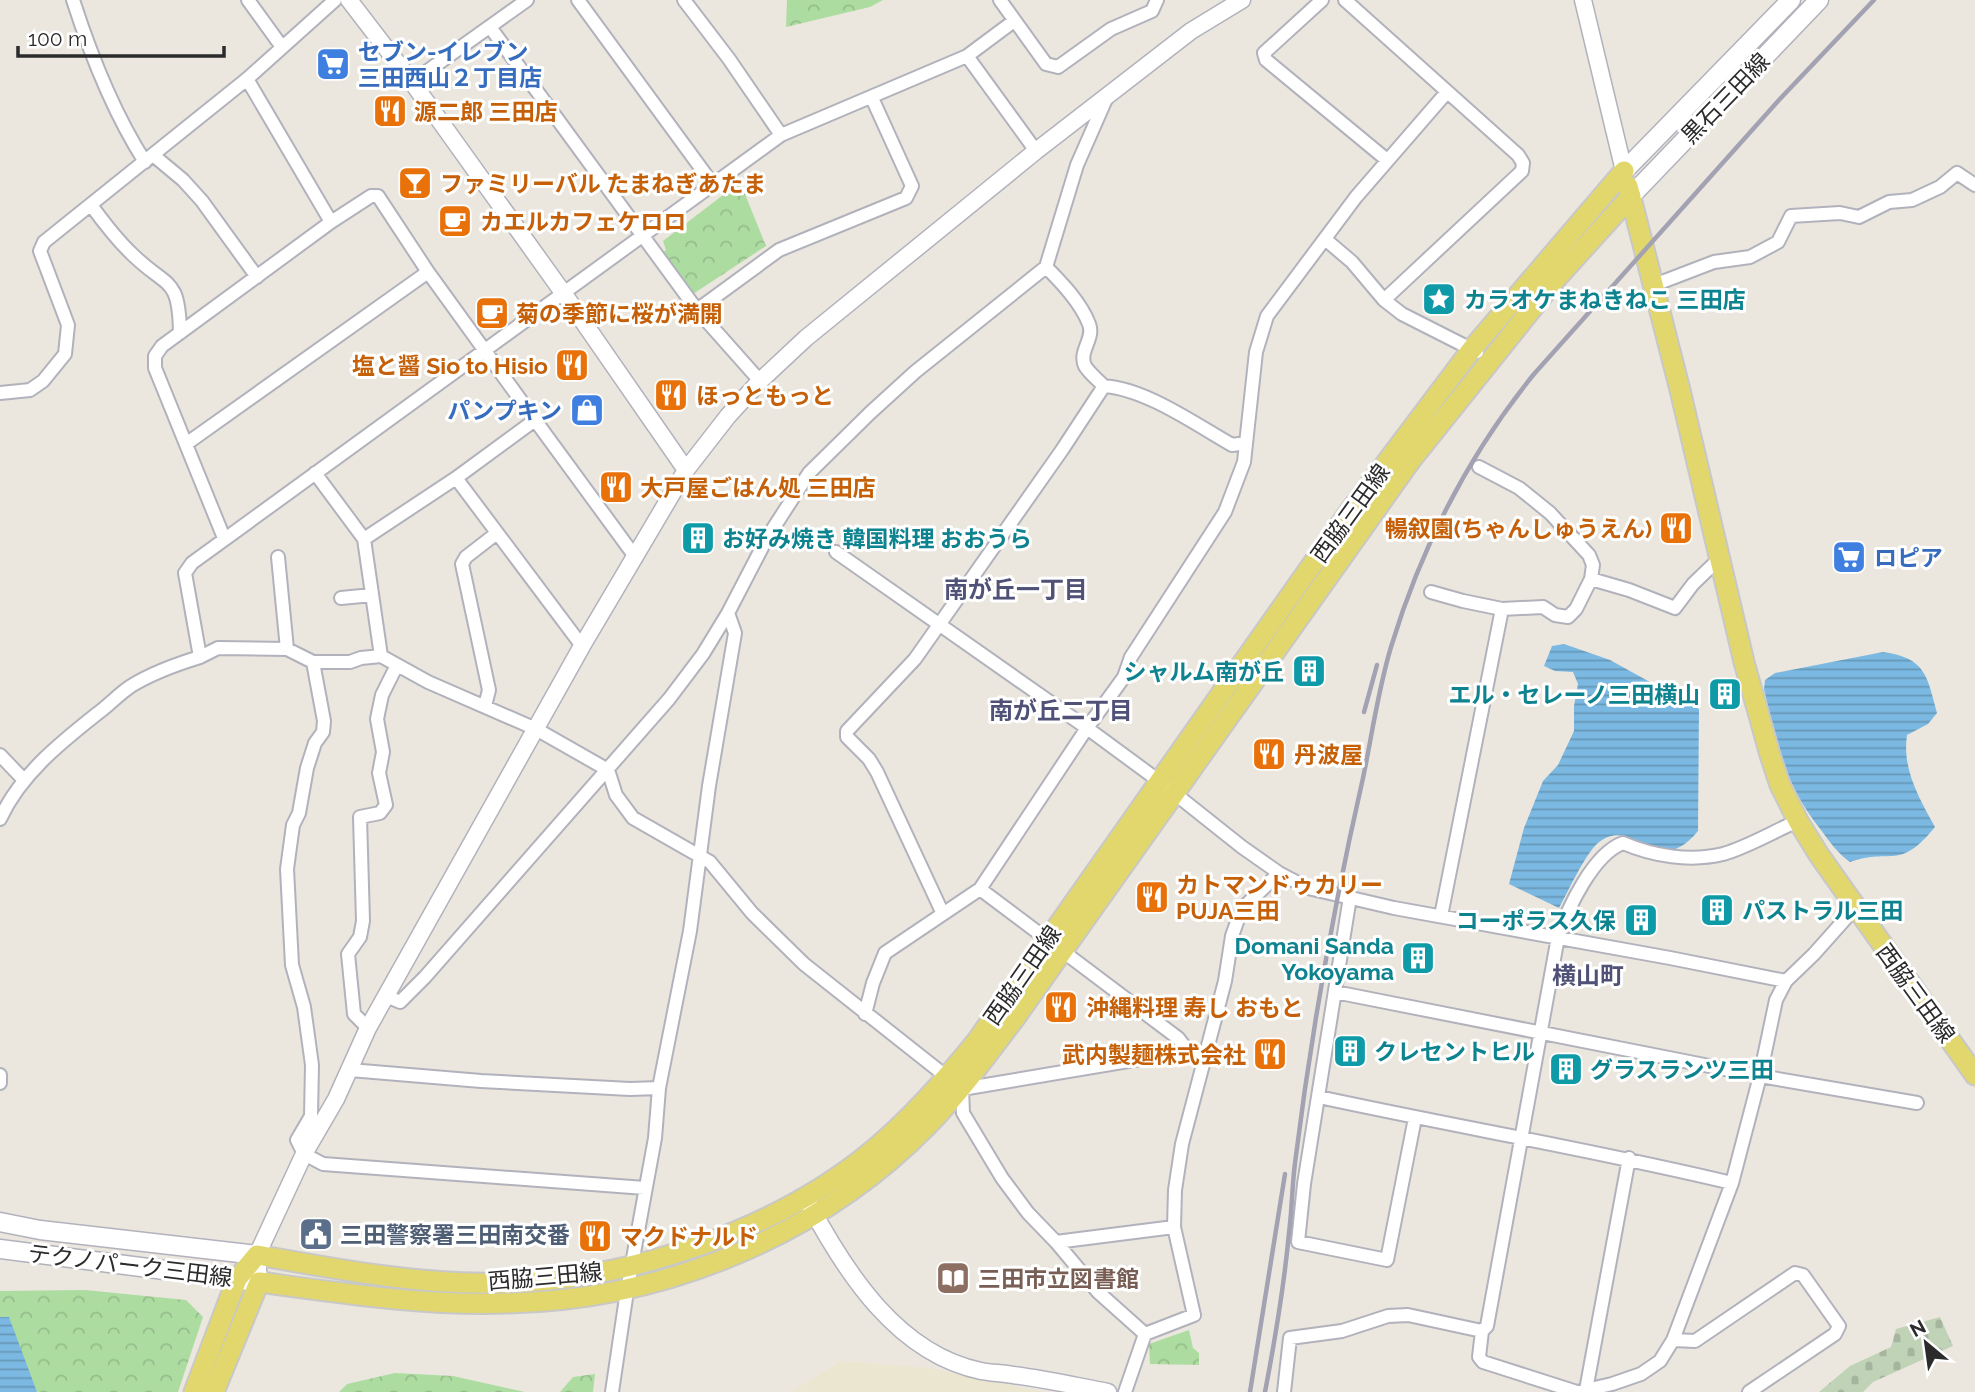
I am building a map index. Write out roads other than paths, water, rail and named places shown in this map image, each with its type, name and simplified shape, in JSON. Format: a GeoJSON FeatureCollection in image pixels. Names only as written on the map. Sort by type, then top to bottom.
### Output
{"type":"FeatureCollection","features":[{"type":"Feature","properties":{"kind":"main road","name":"黒石三田線"},"geometry":{"type":"LineString","coordinates":[[1624,172],[1791,0]]}},
{"type":"Feature","properties":{"kind":"main road","name":"黒石三田線"},"geometry":{"type":"LineString","coordinates":[[1631,196],[1819,0]]}},
{"type":"Feature","properties":{"kind":"main road","name":"西脇三田線"},"geometry":{"type":"LineString","coordinates":[[1624,172],[1770,755],[1780,785],[1798,821],[1855,908],[1975,1074]]}},
{"type":"Feature","properties":{"kind":"main road","name":"西脇三田線"},"geometry":{"type":"LineString","coordinates":[[1055,945],[1159,781],[1347,515],[1472,349],[1624,172]]}},
{"type":"Feature","properties":{"kind":"main road","name":"西脇三田線"},"geometry":{"type":"LineString","coordinates":[[259,1282],[391,1298],[507,1304],[564,1300],[627,1291],[697,1269],[736,1253],[814,1214],[889,1162],[927,1126],[954,1084],[976,1042],[1175,794],[1411,460],[1555,280],[1631,196]]}},
{"type":"Feature","properties":{"kind":"main road","name":"西脇三田線"},"geometry":{"type":"LineString","coordinates":[[257,1255],[337,1269],[440,1281],[487,1283],[553,1280],[632,1267],[694,1248],[805,1196],[877,1147],[954,1084]]}},
{"type":"Feature","properties":{"kind":"main road","name":"テクノパーク三田線"},"geometry":{"type":"LineString","coordinates":[[0,1223],[257,1255]]}},
{"type":"Feature","properties":{"kind":"main road","name":"テクノパーク三田線"},"geometry":{"type":"LineString","coordinates":[[0,1249],[259,1282]]}},
{"type":"Feature","properties":{"kind":"main road"},"geometry":{"type":"LineString","coordinates":[[194,1392],[237,1279],[257,1255]]}},
{"type":"Feature","properties":{"kind":"main road"},"geometry":{"type":"LineString","coordinates":[[214,1392],[259,1282]]}},
{"type":"Feature","properties":{"kind":"street"},"geometry":{"type":"LineString","coordinates":[[73,0],[87,43],[114,107],[149,158],[183,180],[202,201],[257,277]]}},
{"type":"Feature","properties":{"kind":"street"},"geometry":{"type":"LineString","coordinates":[[248,0],[282,47]]}},
{"type":"Feature","properties":{"kind":"street"},"geometry":{"type":"LineString","coordinates":[[0,393],[30,390],[43,381],[65,354],[68,325],[40,251],[44,242],[247,79],[335,0]]}},
{"type":"Feature","properties":{"kind":"street"},"geometry":{"type":"LineString","coordinates":[[349,0],[412,82],[686,470]]}},
{"type":"Feature","properties":{"kind":"street"},"geometry":{"type":"LineString","coordinates":[[412,82],[527,0]]}},
{"type":"Feature","properties":{"kind":"street"},"geometry":{"type":"LineString","coordinates":[[578,0],[714,186]]}},
{"type":"Feature","properties":{"kind":"street"},"geometry":{"type":"LineString","coordinates":[[684,0],[729,59],[781,135]]}},
{"type":"Feature","properties":{"kind":"street"},"geometry":{"type":"LineString","coordinates":[[1000,0],[1046,64],[1058,67],[1111,29],[1152,11],[1157,0]]}},
{"type":"Feature","properties":{"kind":"street"},"geometry":{"type":"LineString","coordinates":[[1322,0],[1264,53],[1266,60],[1387,160]]}},
{"type":"Feature","properties":{"kind":"street"},"geometry":{"type":"LineString","coordinates":[[1345,0],[1518,155],[1523,163],[1522,171],[1384,300]]}},
{"type":"Feature","properties":{"kind":"street"},"geometry":{"type":"LineString","coordinates":[[1583,0],[1624,172]]}},
{"type":"Feature","properties":{"kind":"street"},"geometry":{"type":"LineString","coordinates":[[259,1282],[257,1255],[304,1154],[368,1028],[582,646],[686,470],[728,416],[760,381],[806,338],[1036,151],[1191,32],[1236,1]]}},
{"type":"Feature","properties":{"kind":"street"},"geometry":{"type":"LineString","coordinates":[[201,657],[185,573],[192,563],[781,135],[967,56],[1014,21]]}},
{"type":"Feature","properties":{"kind":"street"},"geometry":{"type":"LineString","coordinates":[[490,27],[697,310],[760,381]]}},
{"type":"Feature","properties":{"kind":"street"},"geometry":{"type":"LineString","coordinates":[[967,56],[1036,151]]}},
{"type":"Feature","properties":{"kind":"street"},"geometry":{"type":"LineString","coordinates":[[247,79],[331,222]]}},
{"type":"Feature","properties":{"kind":"street"},"geometry":{"type":"LineString","coordinates":[[865,1014],[885,953],[980,888],[1124,677],[1131,657],[1225,512],[1244,461],[1256,352],[1267,316],[1356,197],[1447,92]]}},
{"type":"Feature","properties":{"kind":"street"},"geometry":{"type":"LineString","coordinates":[[697,310],[779,250],[906,198],[912,186],[872,98]]}},
{"type":"Feature","properties":{"kind":"street"},"geometry":{"type":"LineString","coordinates":[[386,996],[400,1002],[676,690],[703,654],[767,538],[809,473],[915,372],[1046,267],[1077,165],[1106,99]]}},
{"type":"Feature","properties":{"kind":"street"},"geometry":{"type":"LineString","coordinates":[[1654,285],[1714,262],[1750,257],[1778,242],[1791,216],[1840,213],[1859,217],[1889,202],[1912,200],[1940,187],[1957,173],[1975,185]]}},
{"type":"Feature","properties":{"kind":"street"},"geometry":{"type":"LineString","coordinates":[[224,538],[155,369],[155,356],[162,346],[331,222],[371,196],[378,196],[428,272],[636,558]]}},
{"type":"Feature","properties":{"kind":"street"},"geometry":{"type":"LineString","coordinates":[[91,205],[115,237],[135,257],[163,278],[175,292],[180,306],[180,333]]}},
{"type":"Feature","properties":{"kind":"street"},"geometry":{"type":"LineString","coordinates":[[1325,239],[1352,262],[1365,281],[1384,300],[1402,314],[1489,360]]}},
{"type":"Feature","properties":{"kind":"street"},"geometry":{"type":"LineString","coordinates":[[1046,267],[1067,289],[1089,323],[1091,334],[1083,354],[1085,366],[1104,386],[1156,402],[1232,445],[1246,443]]}},
{"type":"Feature","properties":{"kind":"street"},"geometry":{"type":"LineString","coordinates":[[186,444],[428,272]]}},
{"type":"Feature","properties":{"kind":"street"},"geometry":{"type":"LineString","coordinates":[[943,914],[877,772],[869,759],[847,737],[847,731],[915,659],[1104,386]]}},
{"type":"Feature","properties":{"kind":"street"},"geometry":{"type":"LineString","coordinates":[[364,539],[456,478],[534,420]]}},
{"type":"Feature","properties":{"kind":"street"},"geometry":{"type":"LineString","coordinates":[[1431,592],[1502,609],[1543,607],[1555,615],[1568,617],[1576,608],[1591,579],[1593,565],[1589,555],[1550,513],[1519,488],[1479,467]]}},
{"type":"Feature","properties":{"kind":"street"},"geometry":{"type":"LineString","coordinates":[[315,473],[364,539],[381,656]]}},
{"type":"Feature","properties":{"kind":"street"},"geometry":{"type":"LineString","coordinates":[[456,478],[582,646]]}},
{"type":"Feature","properties":{"kind":"street"},"geometry":{"type":"LineString","coordinates":[[485,706],[489,690],[462,564],[466,557],[497,533]]}},
{"type":"Feature","properties":{"kind":"street"},"geometry":{"type":"LineString","coordinates":[[836,552],[1087,728],[1242,847],[1279,873],[1308,888],[1786,981]]}},
{"type":"Feature","properties":{"kind":"street"},"geometry":{"type":"LineString","coordinates":[[278,557],[287,649]]}},
{"type":"Feature","properties":{"kind":"street"},"geometry":{"type":"LineString","coordinates":[[1591,579],[1675,608],[1693,584],[1720,558]]}},
{"type":"Feature","properties":{"kind":"street"},"geometry":{"type":"LineString","coordinates":[[341,598],[372,595]]}},
{"type":"Feature","properties":{"kind":"street"},"geometry":{"type":"LineString","coordinates":[[1441,916],[1502,609]]}},
{"type":"Feature","properties":{"kind":"street"},"geometry":{"type":"LineString","coordinates":[[612,1392],[655,1138],[659,1088],[690,931],[699,854],[735,633],[728,613]]}},
{"type":"Feature","properties":{"kind":"street"},"geometry":{"type":"LineString","coordinates":[[0,819],[24,780],[62,742],[132,686],[177,664],[201,657],[218,648],[287,649],[313,662],[350,662],[381,656],[428,682],[536,729],[608,770],[616,795],[633,818],[699,854],[710,863],[752,913],[804,964],[954,1084],[963,1113],[1002,1178],[1028,1213],[1121,1316],[1144,1334]]}},
{"type":"Feature","properties":{"kind":"street"},"geometry":{"type":"LineString","coordinates":[[313,662],[324,721],[323,732],[307,768],[299,813],[293,825],[287,869],[292,965],[304,1007],[312,1065],[311,1116],[297,1140],[304,1154],[323,1164],[645,1188]]}},
{"type":"Feature","properties":{"kind":"street"},"geometry":{"type":"LineString","coordinates":[[368,1028],[354,1014],[348,954],[360,937],[363,921],[360,817],[380,813],[386,805],[379,773],[383,752],[377,719],[382,695],[397,665]]}},
{"type":"Feature","properties":{"kind":"street"},"geometry":{"type":"LineString","coordinates":[[0,755],[24,780]]}},
{"type":"Feature","properties":{"kind":"street"},"geometry":{"type":"LineString","coordinates":[[1798,821],[1724,853],[1710,856],[1687,858],[1645,852],[1623,843],[1611,847],[1567,911],[1558,937],[1487,1326],[1482,1331],[1479,1357],[1483,1362],[1577,1392],[1641,1374],[1660,1361],[1673,1340],[1732,1183],[1760,1076],[1776,1000],[1786,981],[1855,908]]}},
{"type":"Feature","properties":{"kind":"street"},"geometry":{"type":"LineString","coordinates":[[1144,1334],[1194,1315],[1174,1227],[1175,1189],[1182,1144],[1225,981],[1232,936],[1238,919],[1247,905],[1279,873]]}},
{"type":"Feature","properties":{"kind":"street"},"geometry":{"type":"LineString","coordinates":[[980,888],[1178,1038],[1188,1051]]}},
{"type":"Feature","properties":{"kind":"street"},"geometry":{"type":"LineString","coordinates":[[1350,897],[1304,1184],[1298,1242],[1387,1260],[1415,1118]]}},
{"type":"Feature","properties":{"kind":"street"},"geometry":{"type":"LineString","coordinates":[[1335,992],[1760,1076],[1917,1103]]}},
{"type":"Feature","properties":{"kind":"street"},"geometry":{"type":"LineString","coordinates":[[954,1084],[1188,1051],[1207,1053]]}},
{"type":"Feature","properties":{"kind":"street"},"geometry":{"type":"LineString","coordinates":[[349,1070],[481,1081],[630,1089],[659,1088]]}},
{"type":"Feature","properties":{"kind":"street"},"geometry":{"type":"LineString","coordinates":[[0,1075],[0,1083]]}},
{"type":"Feature","properties":{"kind":"street"},"geometry":{"type":"LineString","coordinates":[[1319,1097],[1520,1139],[1629,1158],[1732,1183]]}},
{"type":"Feature","properties":{"kind":"street"},"geometry":{"type":"LineString","coordinates":[[1586,1390],[1629,1158]]}},
{"type":"Feature","properties":{"kind":"street"},"geometry":{"type":"LineString","coordinates":[[805,1196],[830,1241],[883,1315],[925,1348],[958,1364],[981,1371],[1108,1392]]}},
{"type":"Feature","properties":{"kind":"street"},"geometry":{"type":"LineString","coordinates":[[1056,1242],[1174,1227]]}},
{"type":"Feature","properties":{"kind":"street"},"geometry":{"type":"LineString","coordinates":[[1673,1340],[1695,1341],[1795,1273],[1803,1275],[1839,1326],[1835,1334],[1749,1392]]}},
{"type":"Feature","properties":{"kind":"street"},"geometry":{"type":"LineString","coordinates":[[1284,1392],[1290,1338],[1332,1333],[1388,1316],[1408,1315],[1482,1331]]}},
{"type":"Feature","properties":{"kind":"street"},"geometry":{"type":"LineString","coordinates":[[1125,1392],[1144,1334]]}},
{"type":"Feature","properties":{"kind":"water"},"geometry":{"type":"Polygon","coordinates":[[[1564,644],[1610,660],[1699,709],[1698,831],[1683,845],[1669,851],[1657,850],[1623,836],[1611,836],[1598,843],[1582,864],[1559,908],[1509,884],[1524,828],[1543,781],[1558,765],[1574,731],[1574,706],[1578,684],[1573,672],[1555,671],[1544,666],[1552,646],[1564,644]]]}},
{"type":"Feature","properties":{"kind":"water"},"geometry":{"type":"Polygon","coordinates":[[[1883,652],[1916,664],[1927,679],[1930,689],[1937,713],[1928,724],[1907,735],[1906,748],[1913,783],[1935,827],[1922,841],[1903,854],[1850,862],[1834,848],[1808,813],[1790,780],[1773,728],[1764,689],[1765,680],[1775,673],[1883,652]]]}},
{"type":"Feature","properties":{"kind":"water"},"geometry":{"type":"Polygon","coordinates":[[[0,1317],[9,1317],[37,1392],[0,1392],[0,1317]]]}},
{"type":"Feature","properties":{"kind":"railway"},"geometry":{"type":"LineString","coordinates":[[1265,1392],[1285,1273],[1295,1163],[1308,1066],[1342,874],[1386,663],[1403,610],[1432,538],[1488,436],[1534,374],[1779,100],[1874,0]]}},
{"type":"Feature","properties":{"kind":"railway"},"geometry":{"type":"LineString","coordinates":[[1364,712],[1377,665]]}},
{"type":"Feature","properties":{"kind":"railway"},"geometry":{"type":"LineString","coordinates":[[1250,1392],[1285,1174]]}},
{"type":"Feature","properties":{"kind":"place","name":"セブン-イレブン 三田西山２丁目店"},"geometry":{"type":"Point","coordinates":[333,64]}},
{"type":"Feature","properties":{"kind":"place","name":"源二郎 三田店"},"geometry":{"type":"Point","coordinates":[390,111]}},
{"type":"Feature","properties":{"kind":"place","name":"ファミリーバル たまねぎあたま"},"geometry":{"type":"Point","coordinates":[415,183]}},
{"type":"Feature","properties":{"kind":"place","name":"カエルカフェケロロ"},"geometry":{"type":"Point","coordinates":[455,221]}},
{"type":"Feature","properties":{"kind":"place","name":"カラオケまねきねこ 三田店"},"geometry":{"type":"Point","coordinates":[1439,299]}},
{"type":"Feature","properties":{"kind":"place","name":"菊の季節に桜が満開"},"geometry":{"type":"Point","coordinates":[492,313]}},
{"type":"Feature","properties":{"kind":"place","name":"塩と醤 Sio to Hisio"},"geometry":{"type":"Point","coordinates":[572,365]}},
{"type":"Feature","properties":{"kind":"place","name":"ほっともっと"},"geometry":{"type":"Point","coordinates":[671,395]}},
{"type":"Feature","properties":{"kind":"place","name":"パンプキン"},"geometry":{"type":"Point","coordinates":[587,410]}},
{"type":"Feature","properties":{"kind":"place","name":"大戸屋ごはん処 三田店"},"geometry":{"type":"Point","coordinates":[616,487]}},
{"type":"Feature","properties":{"kind":"place","name":"暢叙園(ちゃんしゅうえん)"},"geometry":{"type":"Point","coordinates":[1676,528]}},
{"type":"Feature","properties":{"kind":"place","name":"お好み焼き 韓国料理 おおうら"},"geometry":{"type":"Point","coordinates":[698,538]}},
{"type":"Feature","properties":{"kind":"place","name":"ロピア"},"geometry":{"type":"Point","coordinates":[1849,557]}},
{"type":"Feature","properties":{"kind":"place","name":"シャルム南が丘"},"geometry":{"type":"Point","coordinates":[1309,671]}},
{"type":"Feature","properties":{"kind":"place","name":"エル・セレーノ三田横山"},"geometry":{"type":"Point","coordinates":[1725,694]}},
{"type":"Feature","properties":{"kind":"place","name":"丹波屋"},"geometry":{"type":"Point","coordinates":[1269,754]}},
{"type":"Feature","properties":{"kind":"place","name":"カトマンドゥカリー PUJA三田"},"geometry":{"type":"Point","coordinates":[1152,897]}},
{"type":"Feature","properties":{"kind":"place","name":"パストラル三田"},"geometry":{"type":"Point","coordinates":[1717,910]}},
{"type":"Feature","properties":{"kind":"place","name":"コーポラス久保"},"geometry":{"type":"Point","coordinates":[1641,920]}},
{"type":"Feature","properties":{"kind":"place","name":"Domani Sanda Yokoyama"},"geometry":{"type":"Point","coordinates":[1418,958]}},
{"type":"Feature","properties":{"kind":"place","name":"沖縄料理 寿し おもと"},"geometry":{"type":"Point","coordinates":[1061,1007]}},
{"type":"Feature","properties":{"kind":"place","name":"クレセントヒル"},"geometry":{"type":"Point","coordinates":[1350,1051]}},
{"type":"Feature","properties":{"kind":"place","name":"武内製麺株式会社"},"geometry":{"type":"Point","coordinates":[1270,1054]}},
{"type":"Feature","properties":{"kind":"place","name":"グラスランツ三田"},"geometry":{"type":"Point","coordinates":[1566,1069]}},
{"type":"Feature","properties":{"kind":"place","name":"三田警察署三田南交番"},"geometry":{"type":"Point","coordinates":[316,1234]}},
{"type":"Feature","properties":{"kind":"place","name":"マクドナルド"},"geometry":{"type":"Point","coordinates":[595,1236]}},
{"type":"Feature","properties":{"kind":"place","name":"三田市立図書館"},"geometry":{"type":"Point","coordinates":[953,1278]}},
{"type":"Feature","properties":{"kind":"district","name":"南が丘一丁目"},"geometry":{"type":"Point","coordinates":[1016,589]}},
{"type":"Feature","properties":{"kind":"district","name":"南が丘二丁目"},"geometry":{"type":"Point","coordinates":[1061,710]}},
{"type":"Feature","properties":{"kind":"district","name":"横山町"},"geometry":{"type":"Point","coordinates":[1588,975]}}]}
